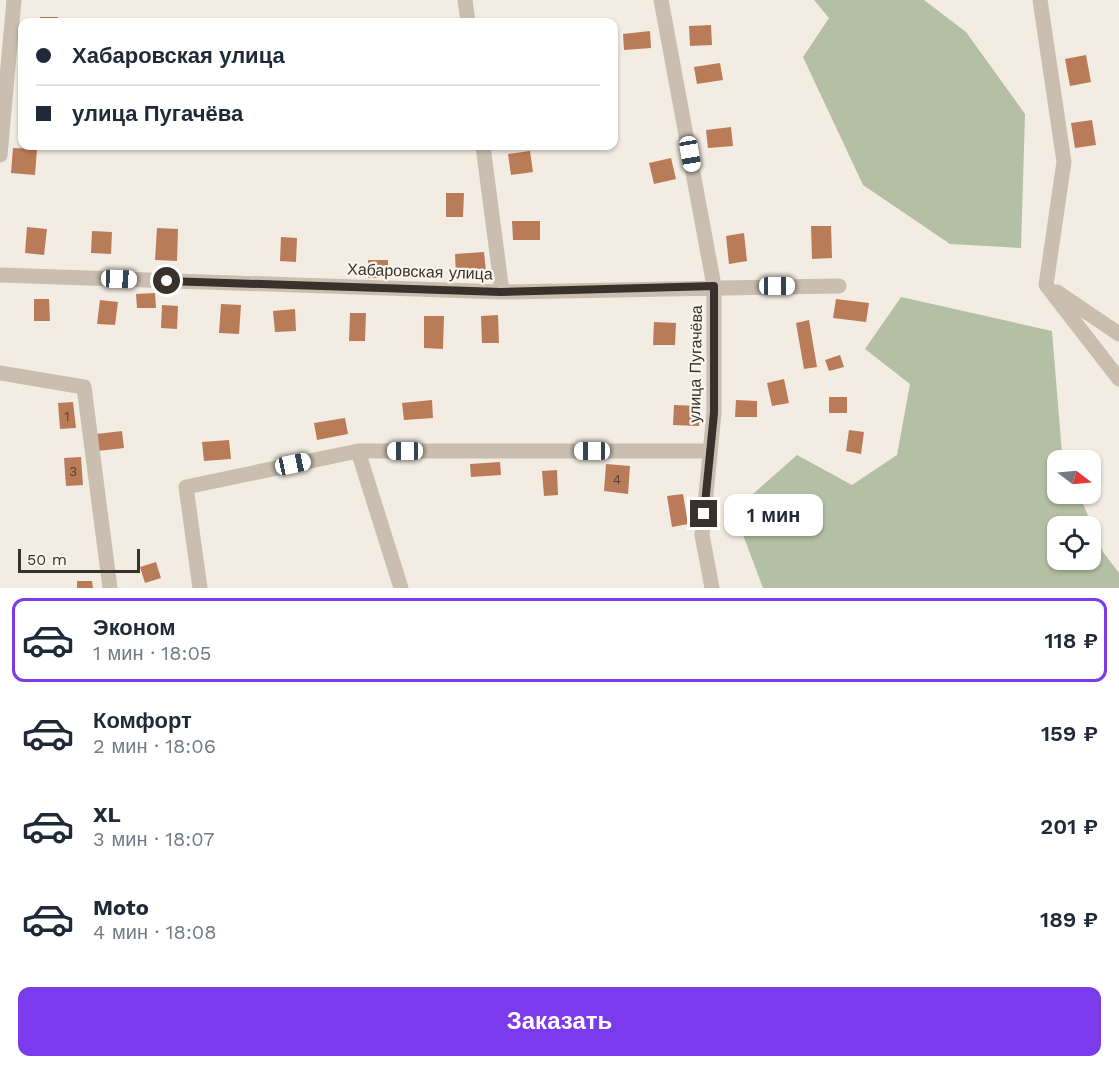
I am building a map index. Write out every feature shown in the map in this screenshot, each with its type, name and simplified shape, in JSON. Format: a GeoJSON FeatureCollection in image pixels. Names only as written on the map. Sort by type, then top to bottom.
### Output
{"type":"FeatureCollection","features":[{"type":"Feature","properties":{"kind":"street"},"geometry":{"type":"LineString","coordinates":[[0,155],[10,67],[14,0]]}},
{"type":"Feature","properties":{"kind":"street"},"geometry":{"type":"LineString","coordinates":[[465,0],[467,18]]}},
{"type":"Feature","properties":{"kind":"street","name":"улица Пугачёва"},"geometry":{"type":"LineString","coordinates":[[662,0],[714,286],[714,413],[702,535],[712,588]]}},
{"type":"Feature","properties":{"kind":"street"},"geometry":{"type":"LineString","coordinates":[[1040,0],[1064,162],[1046,285],[1119,379]]}},
{"type":"Feature","properties":{"kind":"street"},"geometry":{"type":"LineString","coordinates":[[483,150],[501,292]]}},
{"type":"Feature","properties":{"kind":"street","name":"Хабаровская улица"},"geometry":{"type":"LineString","coordinates":[[0,275],[501,292],[839,285]]}},
{"type":"Feature","properties":{"kind":"street"},"geometry":{"type":"LineString","coordinates":[[1046,285],[1119,334]]}},
{"type":"Feature","properties":{"kind":"street"},"geometry":{"type":"LineString","coordinates":[[0,373],[84,387],[110,588]]}},
{"type":"Feature","properties":{"kind":"street"},"geometry":{"type":"LineString","coordinates":[[200,588],[186,487],[358,451],[709,451]]}},
{"type":"Feature","properties":{"kind":"street"},"geometry":{"type":"LineString","coordinates":[[358,451],[401,588]]}},
{"type":"Feature","properties":{"kind":"green space"},"geometry":{"type":"Polygon","coordinates":[[[814,0],[924,0],[966,32],[1025,114],[1021,248],[950,244],[863,185],[803,57],[829,18],[814,0]]]}},
{"type":"Feature","properties":{"kind":"green space"},"geometry":{"type":"Polygon","coordinates":[[[901,297],[1052,331],[1062,450],[1047,450],[1047,504],[1083,504],[1088,516],[1047,516],[1047,570],[1101,570],[1101,547],[1119,573],[1119,588],[763,588],[734,511],[797,455],[852,485],[897,455],[910,384],[865,349],[901,297]]]}},
{"type":"Feature","properties":{"kind":"building"},"geometry":{"type":"Polygon","coordinates":[[[711,25],[712,45],[690,46],[689,26],[711,25]]]}},
{"type":"Feature","properties":{"kind":"building"},"geometry":{"type":"Polygon","coordinates":[[[650,31],[651,48],[624,50],[623,34],[650,31]]]}},
{"type":"Feature","properties":{"kind":"building"},"geometry":{"type":"Polygon","coordinates":[[[1086,55],[1091,82],[1070,86],[1065,59],[1086,55]]]}},
{"type":"Feature","properties":{"kind":"building"},"geometry":{"type":"Polygon","coordinates":[[[720,63],[723,80],[697,84],[694,67],[720,63]]]}},
{"type":"Feature","properties":{"kind":"building"},"geometry":{"type":"Polygon","coordinates":[[[1092,120],[1096,145],[1075,148],[1071,123],[1092,120]]]}},
{"type":"Feature","properties":{"kind":"building"},"geometry":{"type":"Polygon","coordinates":[[[731,127],[733,146],[708,148],[706,130],[731,127]]]}},
{"type":"Feature","properties":{"kind":"building"},"geometry":{"type":"Polygon","coordinates":[[[13,148],[37,150],[35,175],[11,173],[13,148]]]}},
{"type":"Feature","properties":{"kind":"building"},"geometry":{"type":"Polygon","coordinates":[[[530,151],[533,172],[511,175],[508,154],[530,151]]]}},
{"type":"Feature","properties":{"kind":"building"},"geometry":{"type":"Polygon","coordinates":[[[671,158],[676,179],[654,184],[649,163],[671,158]]]}},
{"type":"Feature","properties":{"kind":"building"},"geometry":{"type":"Polygon","coordinates":[[[446,193],[464,193],[463,217],[446,217],[446,193]]]}},
{"type":"Feature","properties":{"kind":"building"},"geometry":{"type":"Polygon","coordinates":[[[512,221],[540,221],[540,240],[513,240],[512,221]]]}},
{"type":"Feature","properties":{"kind":"building"},"geometry":{"type":"Polygon","coordinates":[[[811,226],[831,226],[832,258],[812,259],[811,226]]]}},
{"type":"Feature","properties":{"kind":"building"},"geometry":{"type":"Polygon","coordinates":[[[27,227],[47,229],[44,255],[25,253],[27,227]]]}},
{"type":"Feature","properties":{"kind":"building"},"geometry":{"type":"Polygon","coordinates":[[[157,228],[178,229],[177,261],[155,260],[157,228]]]}},
{"type":"Feature","properties":{"kind":"building"},"geometry":{"type":"Polygon","coordinates":[[[92,231],[112,232],[111,254],[91,253],[92,231]]]}},
{"type":"Feature","properties":{"kind":"building"},"geometry":{"type":"Polygon","coordinates":[[[744,233],[747,261],[729,264],[726,236],[744,233]]]}},
{"type":"Feature","properties":{"kind":"building"},"geometry":{"type":"Polygon","coordinates":[[[281,237],[297,238],[296,262],[280,261],[281,237]]]}},
{"type":"Feature","properties":{"kind":"building"},"geometry":{"type":"Polygon","coordinates":[[[484,252],[486,272],[456,275],[455,254],[484,252]]]}},
{"type":"Feature","properties":{"kind":"building"},"geometry":{"type":"Polygon","coordinates":[[[368,260],[388,260],[388,278],[368,278],[368,260]]]}},
{"type":"Feature","properties":{"kind":"building"},"geometry":{"type":"Polygon","coordinates":[[[155,293],[156,308],[137,308],[136,294],[155,293]]]}},
{"type":"Feature","properties":{"kind":"building"},"geometry":{"type":"Polygon","coordinates":[[[34,299],[49,299],[50,321],[34,321],[34,299]]]}},
{"type":"Feature","properties":{"kind":"building"},"geometry":{"type":"Polygon","coordinates":[[[836,299],[869,303],[866,322],[833,318],[836,299]]]}},
{"type":"Feature","properties":{"kind":"building"},"geometry":{"type":"Polygon","coordinates":[[[100,300],[118,302],[115,325],[97,324],[100,300]]]}},
{"type":"Feature","properties":{"kind":"building"},"geometry":{"type":"Polygon","coordinates":[[[221,304],[241,305],[239,334],[219,333],[221,304]]]}},
{"type":"Feature","properties":{"kind":"building"},"geometry":{"type":"Polygon","coordinates":[[[162,305],[178,306],[177,329],[161,328],[162,305]]]}},
{"type":"Feature","properties":{"kind":"building"},"geometry":{"type":"Polygon","coordinates":[[[295,309],[296,331],[275,332],[273,311],[295,309]]]}},
{"type":"Feature","properties":{"kind":"building"},"geometry":{"type":"Polygon","coordinates":[[[350,313],[366,313],[365,341],[349,341],[350,313]]]}},
{"type":"Feature","properties":{"kind":"building"},"geometry":{"type":"Polygon","coordinates":[[[498,315],[499,343],[482,343],[481,316],[498,315]]]}},
{"type":"Feature","properties":{"kind":"building"},"geometry":{"type":"Polygon","coordinates":[[[424,316],[444,316],[443,349],[424,348],[424,316]]]}},
{"type":"Feature","properties":{"kind":"building"},"geometry":{"type":"Polygon","coordinates":[[[809,320],[817,367],[804,369],[796,323],[809,320]]]}},
{"type":"Feature","properties":{"kind":"building"},"geometry":{"type":"Polygon","coordinates":[[[654,322],[676,323],[675,345],[653,345],[654,322]]]}},
{"type":"Feature","properties":{"kind":"building"},"geometry":{"type":"Polygon","coordinates":[[[840,355],[844,367],[829,371],[825,360],[840,355]]]}},
{"type":"Feature","properties":{"kind":"building"},"geometry":{"type":"Polygon","coordinates":[[[784,379],[789,403],[772,406],[767,383],[784,379]]]}},
{"type":"Feature","properties":{"kind":"building"},"geometry":{"type":"Polygon","coordinates":[[[829,397],[847,397],[847,413],[829,413],[829,397]]]}},
{"type":"Feature","properties":{"kind":"building"},"geometry":{"type":"Polygon","coordinates":[[[432,400],[433,418],[404,420],[402,403],[432,400]]]}},
{"type":"Feature","properties":{"kind":"building"},"geometry":{"type":"Polygon","coordinates":[[[736,400],[757,401],[757,417],[735,417],[736,400]]]}},
{"type":"Feature","properties":{"kind":"building"},"geometry":{"type":"Polygon","coordinates":[[[73,402],[76,428],[60,429],[58,403],[73,402]]]}},
{"type":"Feature","properties":{"kind":"building"},"geometry":{"type":"Polygon","coordinates":[[[674,405],[700,406],[699,426],[673,425],[674,405]]]}},
{"type":"Feature","properties":{"kind":"building"},"geometry":{"type":"Polygon","coordinates":[[[345,418],[348,434],[317,440],[314,423],[345,418]]]}},
{"type":"Feature","properties":{"kind":"building"},"geometry":{"type":"Polygon","coordinates":[[[849,430],[864,432],[861,454],[846,451],[849,430]]]}},
{"type":"Feature","properties":{"kind":"building"},"geometry":{"type":"Polygon","coordinates":[[[122,431],[124,448],[98,451],[96,434],[122,431]]]}},
{"type":"Feature","properties":{"kind":"building"},"geometry":{"type":"Polygon","coordinates":[[[229,440],[231,459],[204,461],[202,442],[229,440]]]}},
{"type":"Feature","properties":{"kind":"building"},"geometry":{"type":"Polygon","coordinates":[[[81,457],[83,485],[66,486],[64,458],[81,457]]]}},
{"type":"Feature","properties":{"kind":"building"},"geometry":{"type":"Polygon","coordinates":[[[500,462],[501,475],[471,477],[470,464],[500,462]]]}},
{"type":"Feature","properties":{"kind":"building"},"geometry":{"type":"Polygon","coordinates":[[[606,464],[630,466],[628,494],[604,491],[606,464]]]}},
{"type":"Feature","properties":{"kind":"building"},"geometry":{"type":"Polygon","coordinates":[[[557,470],[558,495],[544,496],[542,471],[557,470]]]}},
{"type":"Feature","properties":{"kind":"building"},"geometry":{"type":"Polygon","coordinates":[[[683,494],[688,524],[672,527],[667,496],[683,494]]]}},
{"type":"Feature","properties":{"kind":"building"},"geometry":{"type":"Polygon","coordinates":[[[156,562],[161,578],[145,583],[140,567],[156,562]]]}},
{"type":"Feature","properties":{"kind":"building"},"geometry":{"type":"Polygon","coordinates":[[[77,581],[92,581],[93,588],[77,588],[77,581]]]}},
{"type":"Feature","properties":{"kind":"route"},"geometry":{"type":"LineString","coordinates":[[167,281],[501,292],[714,286],[714,413],[704,514]]}}]}
